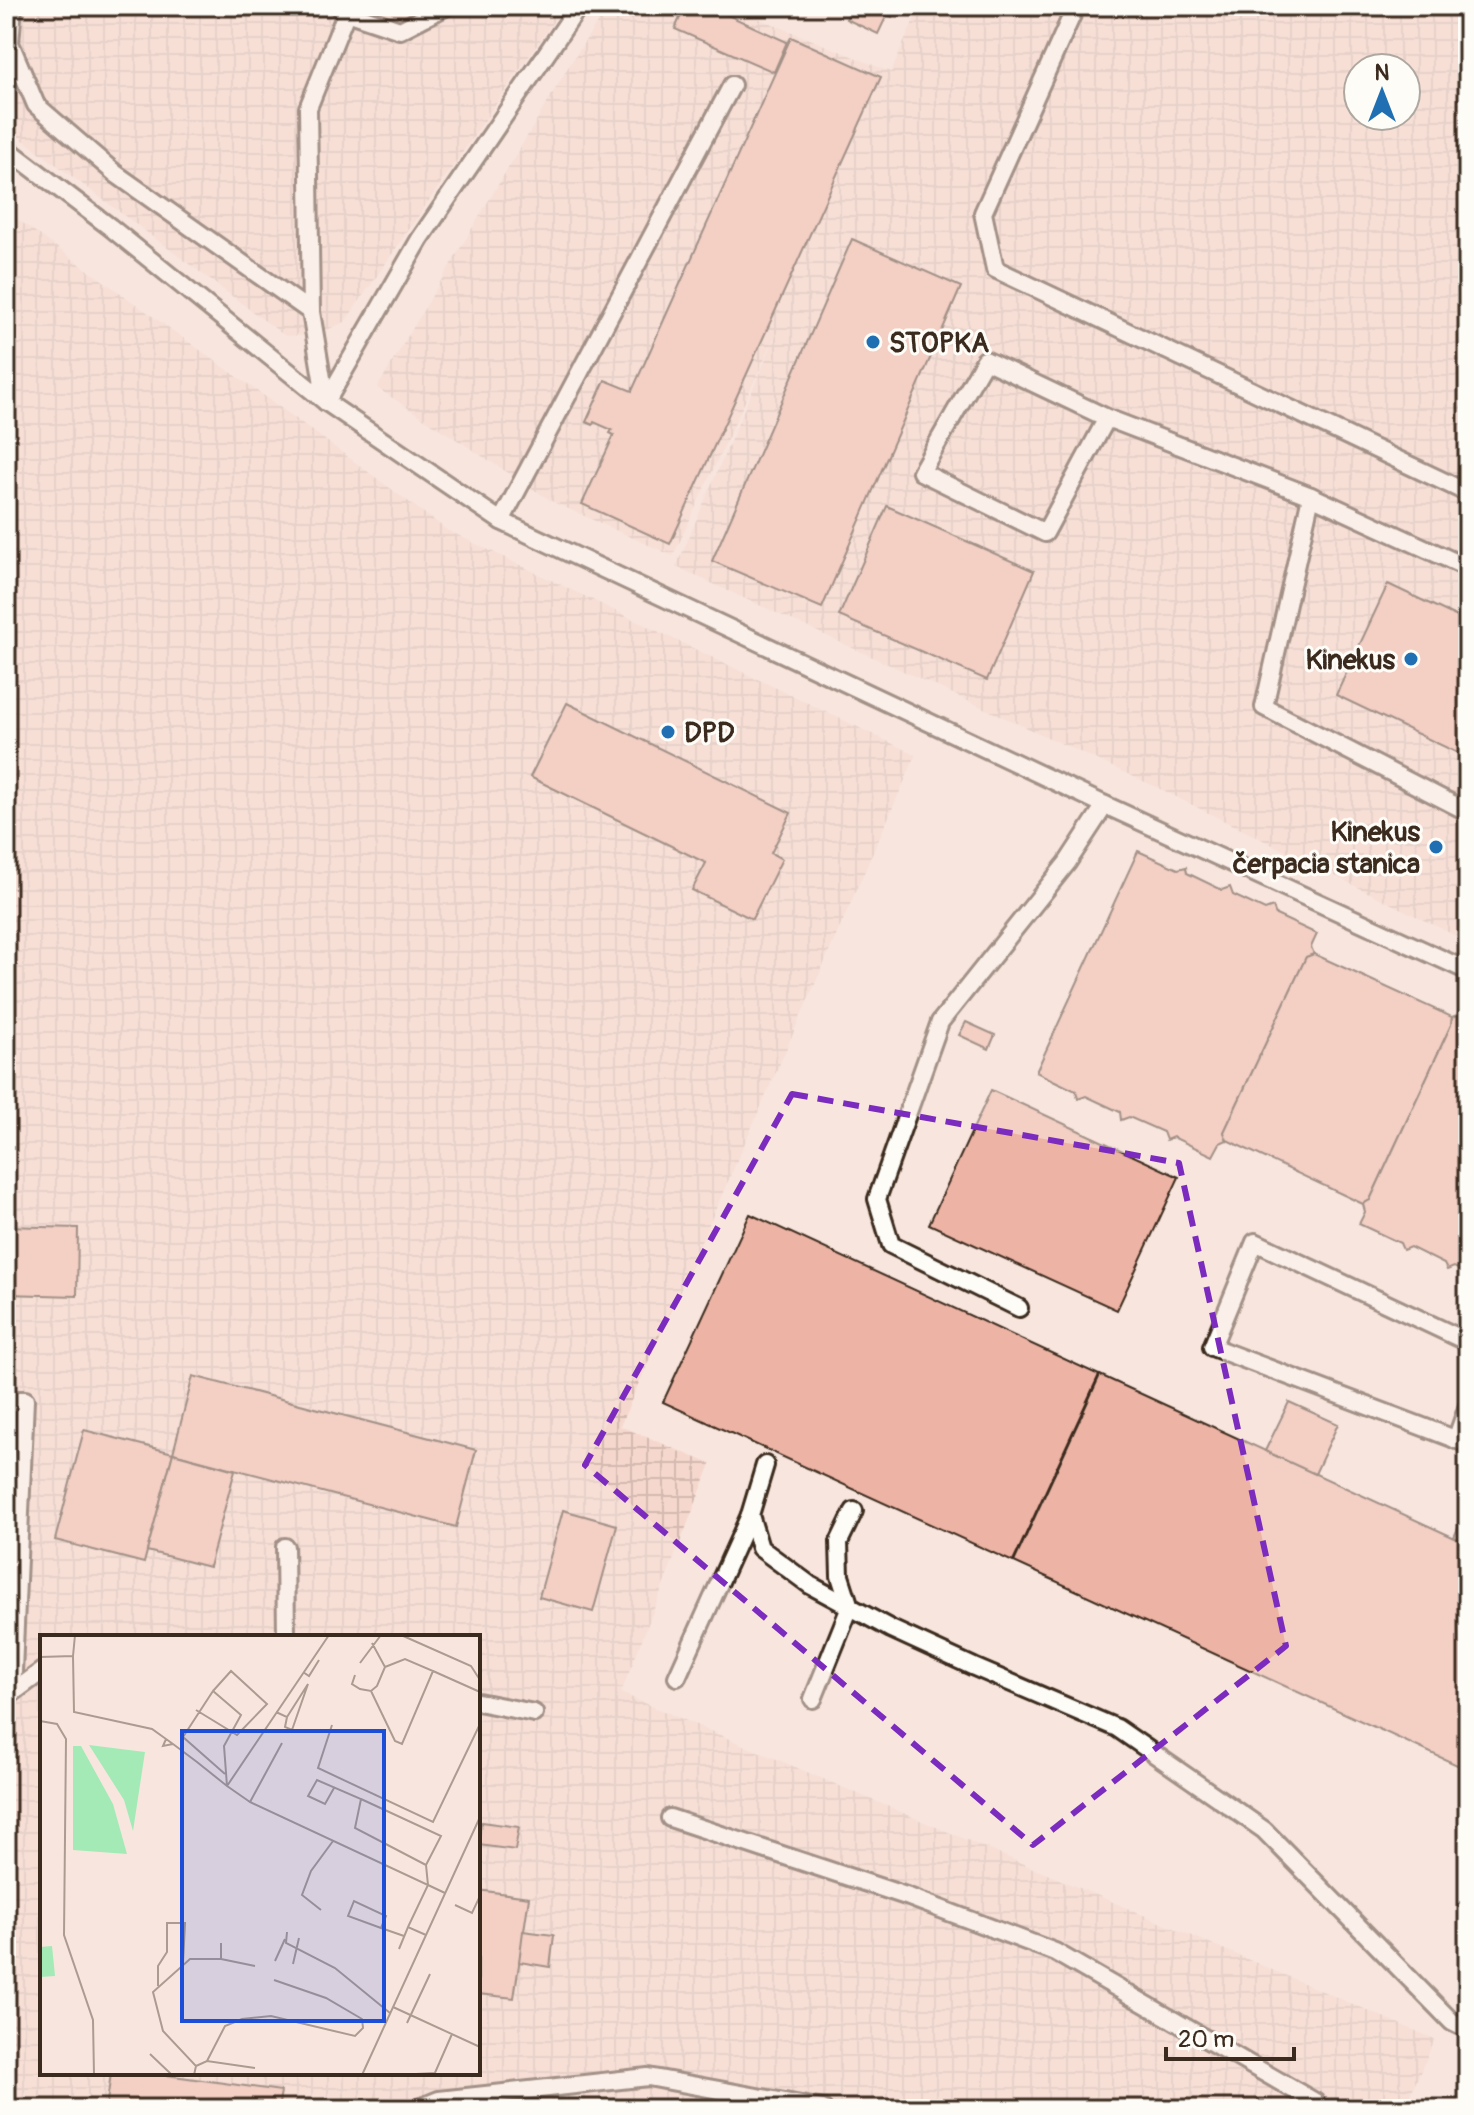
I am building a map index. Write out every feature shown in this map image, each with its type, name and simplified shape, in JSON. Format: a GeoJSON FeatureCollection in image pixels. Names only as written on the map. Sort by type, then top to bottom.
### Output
{"type":"FeatureCollection","features":[{"type":"Feature","properties":{"kind":"lane"},"geometry":{"type":"LineString","coordinates":[[13,6],[10,43],[36,105],[116,174],[311,312]]}},
{"type":"Feature","properties":{"kind":"lane"},"geometry":{"type":"LineString","coordinates":[[326,402],[311,312],[308,108],[344,8],[400,30],[447,6]]}},
{"type":"Feature","properties":{"kind":"lane"},"geometry":{"type":"LineString","coordinates":[[326,402],[420,239],[579,6]]}},
{"type":"Feature","properties":{"kind":"lane"},"geometry":{"type":"LineString","coordinates":[[1076,6],[983,213],[995,269],[1468,493]]}},
{"type":"Feature","properties":{"kind":"lane"},"geometry":{"type":"LineString","coordinates":[[501,521],[732,85]]}},
{"type":"Feature","properties":{"kind":"lane"},"geometry":{"type":"LineString","coordinates":[[6,148],[110,227],[326,402],[501,521],[1105,805],[1468,971]]}},
{"type":"Feature","properties":{"kind":"lane"},"geometry":{"type":"LineString","coordinates":[[1107,418],[1045,533],[921,472],[985,360],[1107,418],[1311,496],[1468,568]]}},
{"type":"Feature","properties":{"kind":"lane"},"geometry":{"type":"LineString","coordinates":[[1311,496],[1264,707],[1468,812]]}},
{"type":"Feature","properties":{"kind":"lane"},"geometry":{"type":"LineString","coordinates":[[1019,1308],[891,1245],[877,1199],[940,1022],[1067,863],[1105,805]]}},
{"type":"Feature","properties":{"kind":"lane"},"geometry":{"type":"LineString","coordinates":[[1468,1342],[1255,1242],[1212,1347],[1462,1442],[1468,1406]]}},
{"type":"Feature","properties":{"kind":"lane"},"geometry":{"type":"LineString","coordinates":[[6,1400],[25,1400],[9,1695]]}},
{"type":"Feature","properties":{"kind":"lane"},"geometry":{"type":"LineString","coordinates":[[677,1677],[750,1515],[765,1465]]}},
{"type":"Feature","properties":{"kind":"lane"},"geometry":{"type":"LineString","coordinates":[[813,1699],[850,1607],[840,1576],[839,1542],[854,1511]]}},
{"type":"Feature","properties":{"kind":"lane"},"geometry":{"type":"LineString","coordinates":[[750,1515],[760,1548],[810,1585],[891,1629],[1117,1728],[1264,1830],[1452,2022],[1468,2030]]}},
{"type":"Feature","properties":{"kind":"lane"},"geometry":{"type":"LineString","coordinates":[[285,1547],[286,1635]]}},
{"type":"Feature","properties":{"kind":"lane"},"geometry":{"type":"LineString","coordinates":[[9,1695],[40,1672]]}},
{"type":"Feature","properties":{"kind":"lane"},"geometry":{"type":"LineString","coordinates":[[480,1702],[534,1713]]}},
{"type":"Feature","properties":{"kind":"lane"},"geometry":{"type":"LineString","coordinates":[[670,1818],[909,1897],[1055,1952],[1315,2102],[1315,2109]]}},
{"type":"Feature","properties":{"kind":"lane"},"geometry":{"type":"LineString","coordinates":[[417,2109],[439,2100],[648,2077],[823,2109]]}},
{"type":"Feature","properties":{"kind":"highlighted area"},"geometry":{"type":"Polygon","coordinates":[[[792,1094],[1179,1163],[1286,1646],[1033,1845],[585,1465],[792,1094]]]}},
{"type":"Feature","properties":{"kind":"shaded area"},"geometry":{"type":"Polygon","coordinates":[[[6,6],[564,6],[345,322],[315,335],[285,336],[6,127],[6,6]]]}},
{"type":"Feature","properties":{"kind":"shaded area"},"geometry":{"type":"Polygon","coordinates":[[[608,6],[728,6],[891,72],[920,6],[1468,6],[1468,942],[1156,787],[676,567],[779,328],[673,556],[553,502],[377,388],[570,64],[608,6]]]}},
{"type":"Feature","properties":{"kind":"shaded area"},"geometry":{"type":"Polygon","coordinates":[[[6,211],[447,530],[916,755],[620,1426],[711,1464],[621,1693],[1435,2039],[1404,2109],[6,2109],[6,211]]]}},
{"type":"Feature","properties":{"kind":"building"},"geometry":{"type":"Polygon","coordinates":[[[685,6],[708,6],[787,42],[774,72],[675,29],[685,6]]]}},
{"type":"Feature","properties":{"kind":"building"},"geometry":{"type":"Polygon","coordinates":[[[853,6],[869,6],[887,15],[878,34],[846,19],[853,6]]]}},
{"type":"Feature","properties":{"kind":"building"},"geometry":{"type":"Polygon","coordinates":[[[869,6],[897,6],[892,17],[869,6]]]}},
{"type":"Feature","properties":{"kind":"building"},"geometry":{"type":"Polygon","coordinates":[[[791,37],[881,77],[670,544],[582,504],[614,435],[610,433],[612,430],[586,422],[605,380],[632,391],[791,37]]]}},
{"type":"Feature","properties":{"kind":"building"},"geometry":{"type":"Polygon","coordinates":[[[852,239],[961,287],[822,608],[712,561],[852,239]]]}},
{"type":"Feature","properties":{"kind":"building"},"geometry":{"type":"Polygon","coordinates":[[[887,506],[1034,571],[987,680],[839,616],[887,506]]]}},
{"type":"Feature","properties":{"kind":"building","name":"Kinekus"},"geometry":{"type":"Polygon","coordinates":[[[1388,584],[1468,622],[1468,758],[1336,695],[1388,584]]]}},
{"type":"Feature","properties":{"kind":"building"},"geometry":{"type":"Polygon","coordinates":[[[567,703],[791,813],[771,853],[782,859],[752,919],[692,890],[706,863],[530,777],[567,703]]]}},
{"type":"Feature","properties":{"kind":"building"},"geometry":{"type":"Polygon","coordinates":[[[1138,851],[1178,869],[1186,867],[1187,873],[1222,890],[1230,887],[1233,895],[1265,910],[1273,907],[1276,915],[1317,934],[1311,947],[1314,954],[1306,957],[1224,1132],[1227,1140],[1220,1143],[1213,1156],[1173,1137],[1166,1140],[1163,1132],[1129,1117],[1121,1120],[1120,1112],[1086,1096],[1078,1099],[1076,1091],[1036,1072],[1138,851]]]}},
{"type":"Feature","properties":{"kind":"building"},"geometry":{"type":"Polygon","coordinates":[[[1314,954],[1452,1017],[1370,1200],[1363,1204],[1227,1140],[1224,1132],[1306,957],[1314,954]]]}},
{"type":"Feature","properties":{"kind":"building"},"geometry":{"type":"Polygon","coordinates":[[[1463,1002],[1468,1004],[1468,1274],[1454,1267],[1447,1270],[1444,1264],[1410,1247],[1403,1250],[1400,1243],[1359,1224],[1365,1212],[1363,1204],[1370,1200],[1452,1017],[1457,1015],[1463,1002]]]}},
{"type":"Feature","properties":{"kind":"building"},"geometry":{"type":"Polygon","coordinates":[[[966,1022],[995,1035],[989,1049],[959,1035],[966,1022]]]}},
{"type":"Feature","properties":{"kind":"building"},"geometry":{"type":"Polygon","coordinates":[[[991,1090],[1179,1177],[1117,1310],[929,1224],[991,1090]]]}},
{"type":"Feature","properties":{"kind":"building"},"geometry":{"type":"Polygon","coordinates":[[[750,1214],[1099,1375],[1013,1562],[663,1402],[750,1214]]]}},
{"type":"Feature","properties":{"kind":"building"},"geometry":{"type":"Polygon","coordinates":[[[6,1226],[78,1228],[77,1296],[6,1294],[6,1226]]]}},
{"type":"Feature","properties":{"kind":"building"},"geometry":{"type":"Polygon","coordinates":[[[1100,1375],[1468,1544],[1468,1770],[1014,1562],[1100,1375]]]}},
{"type":"Feature","properties":{"kind":"building"},"geometry":{"type":"Polygon","coordinates":[[[193,1376],[476,1450],[456,1527],[173,1453],[193,1376]]]}},
{"type":"Feature","properties":{"kind":"building"},"geometry":{"type":"Polygon","coordinates":[[[1289,1402],[1338,1424],[1315,1474],[1265,1451],[1289,1402]]]}},
{"type":"Feature","properties":{"kind":"building"},"geometry":{"type":"Polygon","coordinates":[[[84,1430],[173,1453],[144,1563],[55,1540],[84,1430]]]}},
{"type":"Feature","properties":{"kind":"building"},"geometry":{"type":"Polygon","coordinates":[[[173,1453],[235,1470],[209,1567],[147,1551],[173,1453]]]}},
{"type":"Feature","properties":{"kind":"building"},"geometry":{"type":"Polygon","coordinates":[[[1468,1506],[1468,1544],[1454,1537],[1468,1506]]]}},
{"type":"Feature","properties":{"kind":"building"},"geometry":{"type":"Polygon","coordinates":[[[563,1510],[617,1525],[593,1612],[539,1597],[563,1510]]]}},
{"type":"Feature","properties":{"kind":"building"},"geometry":{"type":"Polygon","coordinates":[[[481,1822],[519,1827],[515,1850],[480,1845],[481,1822]]]}},
{"type":"Feature","properties":{"kind":"building"},"geometry":{"type":"Polygon","coordinates":[[[480,1890],[529,1897],[514,1998],[480,1994],[480,1890]]]}},
{"type":"Feature","properties":{"kind":"building"},"geometry":{"type":"Polygon","coordinates":[[[523,1931],[554,1935],[550,1967],[519,1962],[523,1931]]]}},
{"type":"Feature","properties":{"kind":"building"},"geometry":{"type":"Polygon","coordinates":[[[111,2075],[166,2075],[281,2091],[278,2109],[106,2109],[111,2075]]]}},
{"type":"Feature","properties":{"kind":"place","name":"STOPKA"},"geometry":{"type":"Point","coordinates":[873,342]}},
{"type":"Feature","properties":{"kind":"place","name":"Kinekus"},"geometry":{"type":"Point","coordinates":[1411,659]}},
{"type":"Feature","properties":{"kind":"place","name":"DPD"},"geometry":{"type":"Point","coordinates":[668,732]}},
{"type":"Feature","properties":{"kind":"place","name":"Kinekus čerpacia stanica"},"geometry":{"type":"Point","coordinates":[1436,847]}}]}
